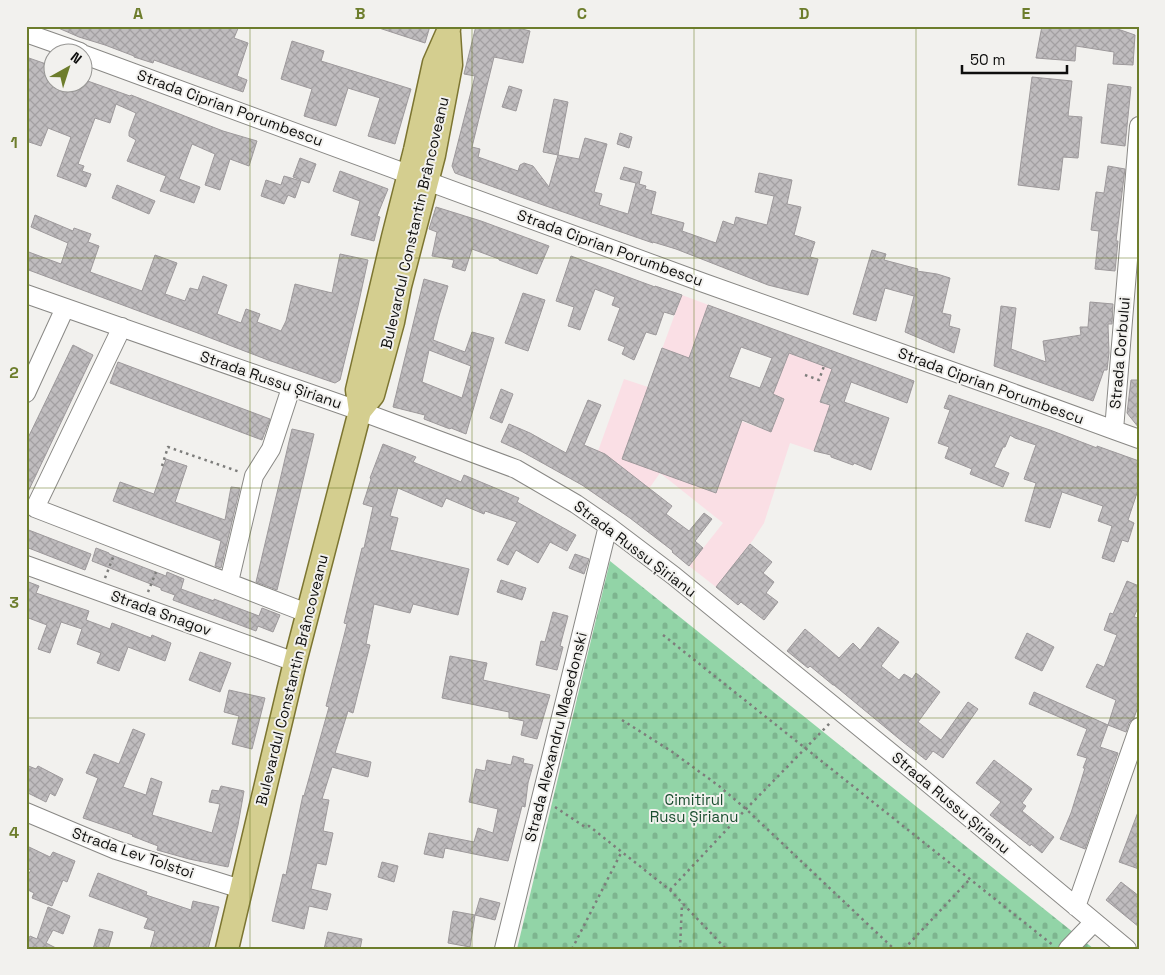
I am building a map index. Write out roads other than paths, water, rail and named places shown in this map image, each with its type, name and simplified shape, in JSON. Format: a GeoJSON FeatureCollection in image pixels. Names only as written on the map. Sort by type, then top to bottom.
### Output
{"type":"FeatureCollection","features":[{"type":"Feature","properties":{"kind":"main road","name":"Bulevardul Constantin Brâncoveanu"},"geometry":{"type":"LineString","coordinates":[[227,949],[295,662],[360,411],[357,390],[418,177],[415,150],[434,63],[449,28]]}},
{"type":"Feature","properties":{"kind":"street","name":"Strada Ciprian Porumbescu"},"geometry":{"type":"LineString","coordinates":[[26,33],[51,42]]}},
{"type":"Feature","properties":{"kind":"street","name":"Strada Ciprian Porumbescu"},"geometry":{"type":"LineString","coordinates":[[92,57],[704,283],[1139,438]]}},
{"type":"Feature","properties":{"kind":"street","name":"Strada Corbului"},"geometry":{"type":"LineString","coordinates":[[1114,430],[1139,126]]}},
{"type":"Feature","properties":{"kind":"street","name":"Strada Russu Șirianu"},"geometry":{"type":"LineString","coordinates":[[26,294],[360,411],[516,470],[576,504],[674,576],[1127,949]]}},
{"type":"Feature","properties":{"kind":"street"},"geometry":{"type":"LineString","coordinates":[[26,393],[65,308]]}},
{"type":"Feature","properties":{"kind":"street"},"geometry":{"type":"LineString","coordinates":[[122,327],[35,508],[308,613]]}},
{"type":"Feature","properties":{"kind":"street"},"geometry":{"type":"LineString","coordinates":[[229,582],[254,476],[272,449],[291,388]]}},
{"type":"Feature","properties":{"kind":"street","name":"Strada Alexandru Macedonski"},"geometry":{"type":"LineString","coordinates":[[504,949],[608,526]]}},
{"type":"Feature","properties":{"kind":"street","name":"Strada Snagov"},"geometry":{"type":"LineString","coordinates":[[26,565],[295,662]]}},
{"type":"Feature","properties":{"kind":"street"},"geometry":{"type":"LineString","coordinates":[[1076,907],[1139,727]]}},
{"type":"Feature","properties":{"kind":"street","name":"Strada Lev Tolstoi"},"geometry":{"type":"LineString","coordinates":[[26,812],[116,850],[241,889]]}},
{"type":"Feature","properties":{"kind":"street"},"geometry":{"type":"LineString","coordinates":[[1068,949],[1094,922]]}},
{"type":"Feature","properties":{"kind":"park label","name":"Cimitirul Rusu Șirianu"},"geometry":{"type":"Point","coordinates":[694,808]}}]}
